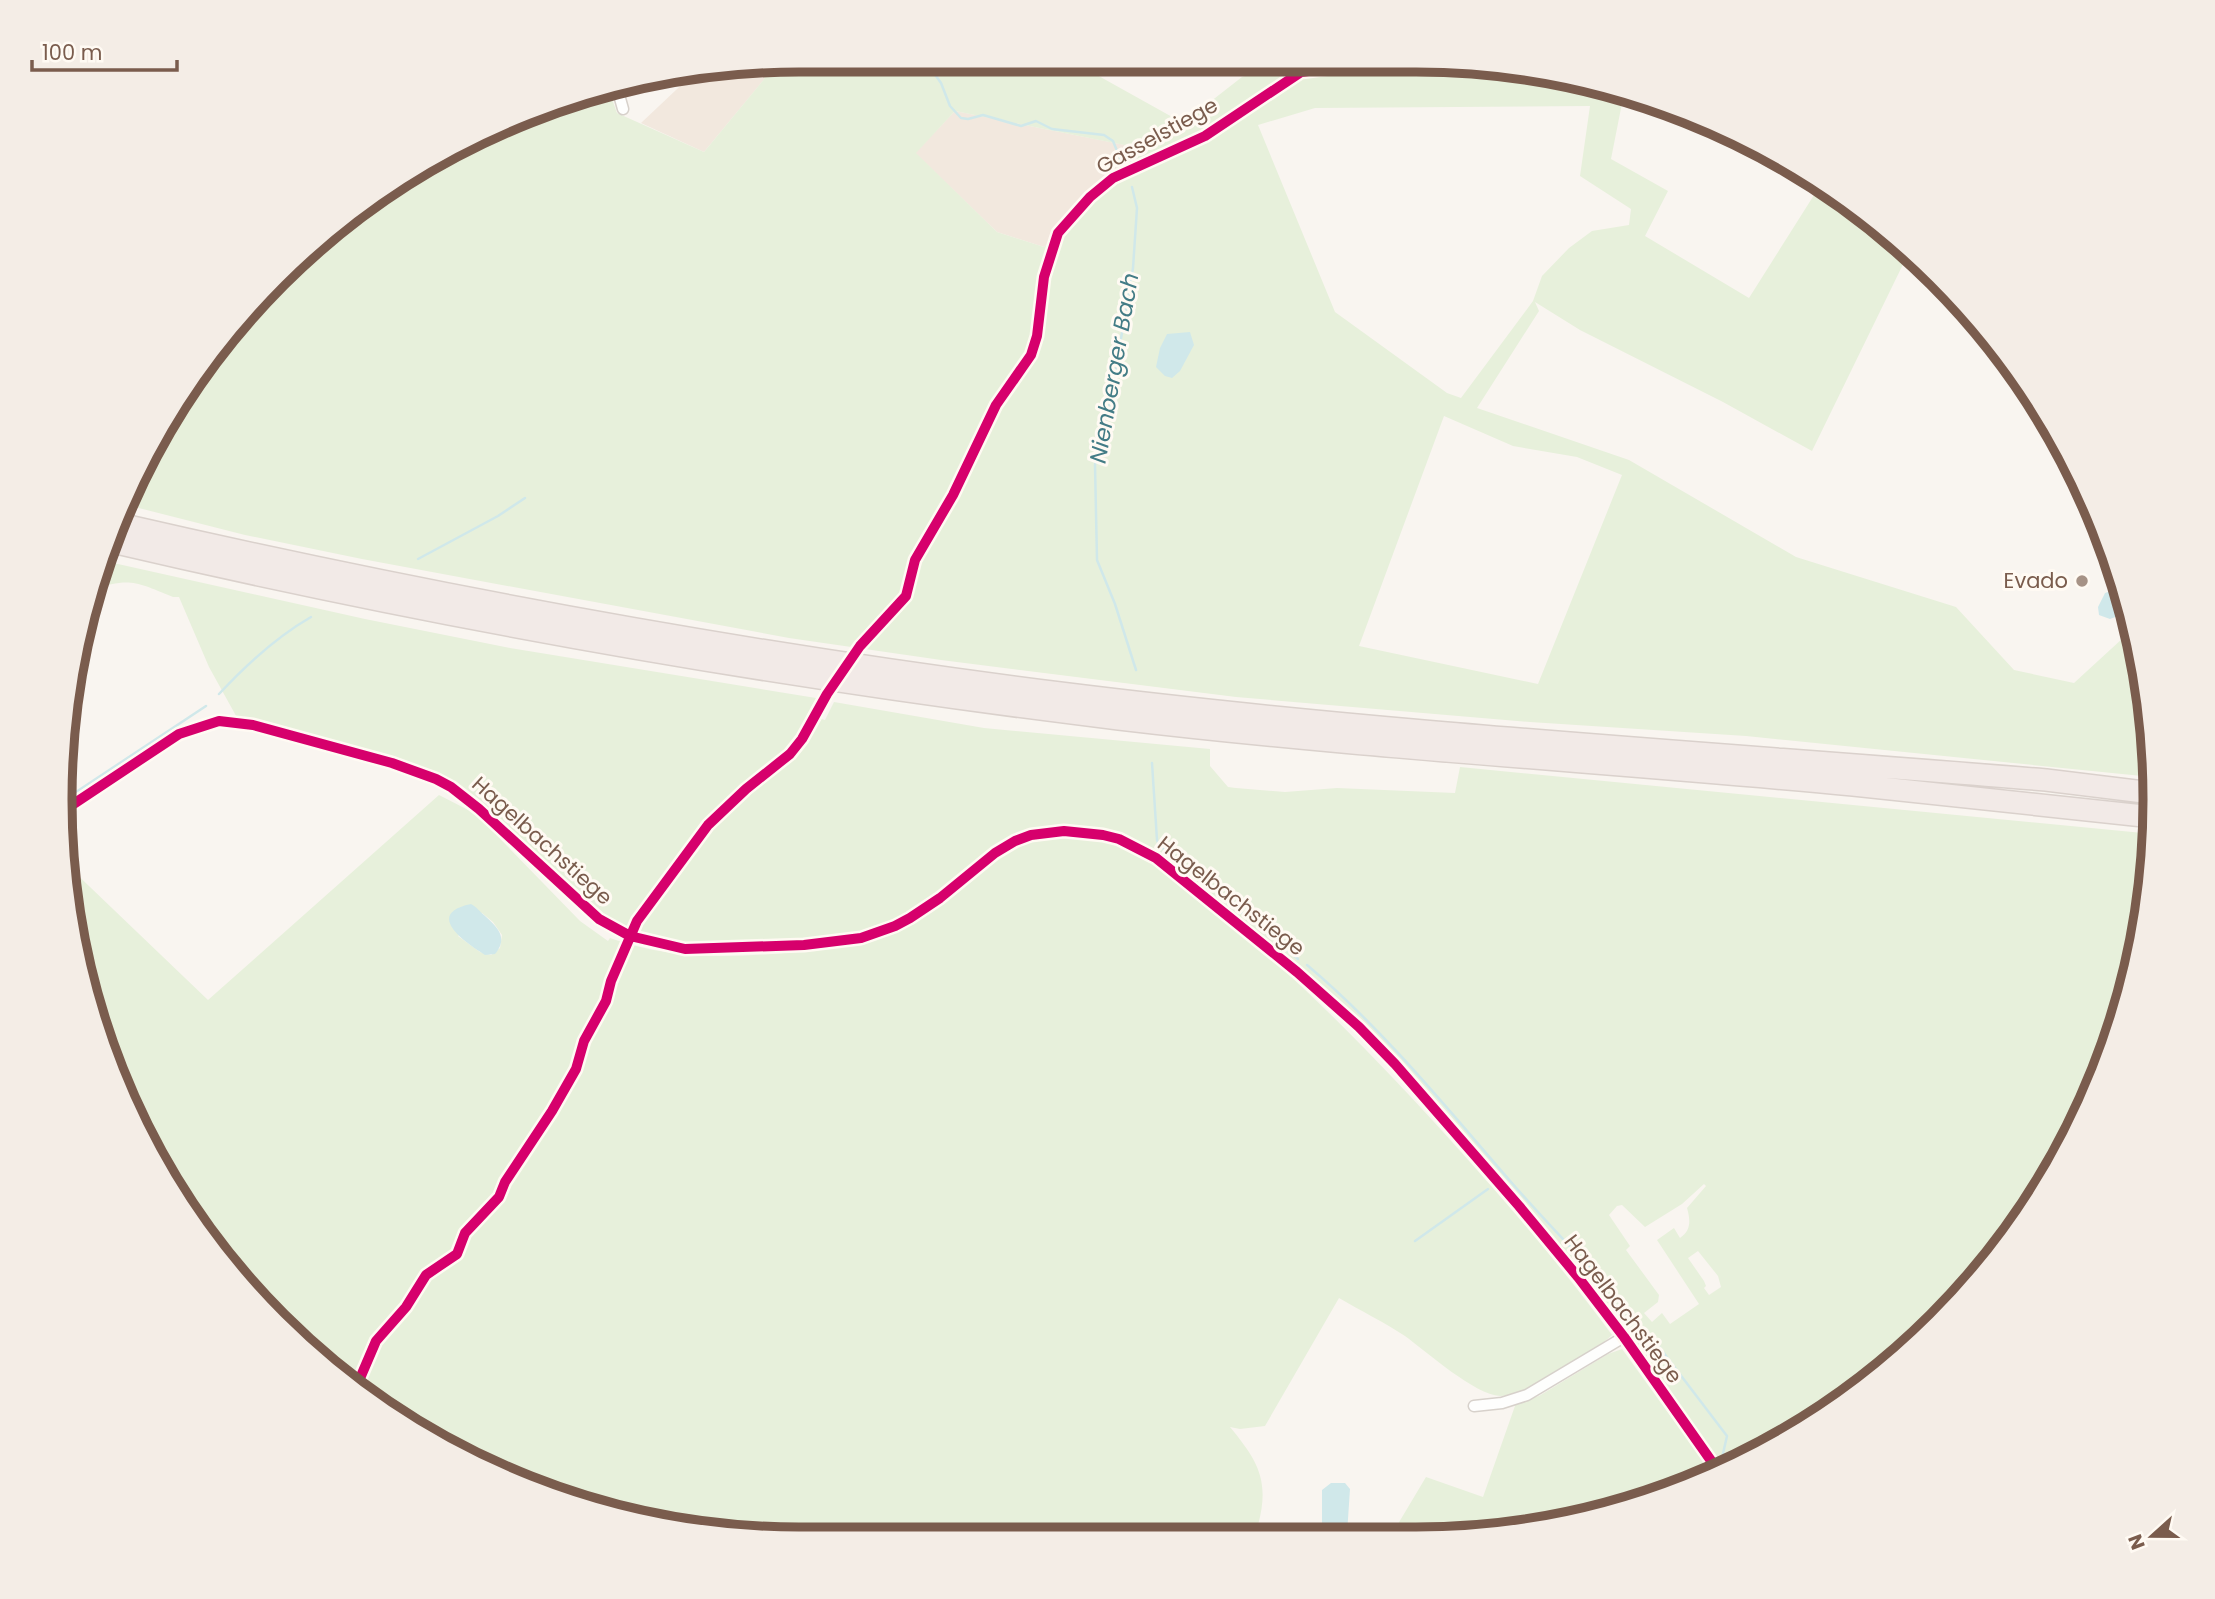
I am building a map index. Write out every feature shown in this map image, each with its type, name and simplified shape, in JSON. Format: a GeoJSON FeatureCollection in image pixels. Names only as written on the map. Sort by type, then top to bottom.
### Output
{"type":"FeatureCollection","features":[{"type":"Feature","properties":{"kind":"highway"},"geometry":{"type":"LineString","coordinates":[[125,525],[256,555],[483,602],[655,633],[972,701],[1246,733],[1855,785],[2143,816]]}},
{"type":"Feature","properties":{"kind":"highway"},"geometry":{"type":"LineString","coordinates":[[118,544],[428,611],[660,653],[1284,718],[2046,780],[2143,792]]}},
{"type":"Feature","properties":{"kind":"street","name":"Gasselstiege"},"geometry":{"type":"LineString","coordinates":[[1058,233],[1090,197],[1113,178],[1205,136],[1301,72]]}},
{"type":"Feature","properties":{"kind":"street"},"geometry":{"type":"LineString","coordinates":[[619,95],[623,109]]}},
{"type":"Feature","properties":{"kind":"street","name":"Hagelbachstiege"},"geometry":{"type":"LineString","coordinates":[[72,805],[178,734],[219,721],[253,725],[402,766],[436,779],[480,809],[599,919],[630,936],[685,949],[804,945],[861,938],[910,918],[940,898],[995,853],[1015,841],[1031,835],[1064,831],[1119,839],[1140,848],[1165,866],[1297,972],[1359,1027],[1519,1206],[1624,1337],[1713,1463]]}},
{"type":"Feature","properties":{"kind":"street"},"geometry":{"type":"LineString","coordinates":[[1474,1406],[1502,1403],[1527,1395],[1624,1337]]}},
{"type":"Feature","properties":{"kind":"shaded area"},"geometry":{"type":"Polygon","coordinates":[[[752,73],[766,77],[704,152],[641,123],[685,81],[752,73]]]}},
{"type":"Feature","properties":{"kind":"shaded area"},"geometry":{"type":"Polygon","coordinates":[[[955,111],[1145,149],[1044,247],[997,232],[915,153],[955,111]]]}},
{"type":"Feature","properties":{"kind":"green space"},"geometry":{"type":"Polygon","coordinates":[[[1092,72],[1183,123],[1242,77],[1256,72],[1294,72],[1294,76],[1324,72],[1463,73],[1557,86],[1622,102],[1611,159],[1668,191],[1645,236],[1749,298],[1816,192],[1859,222],[1905,261],[1812,451],[1723,402],[1580,330],[1535,302],[1539,311],[1477,408],[1629,460],[1796,557],[1956,607],[2014,670],[2074,683],[2124,636],[2137,705],[2143,776],[1746,736],[1530,722],[1236,697],[941,660],[789,638],[362,559],[245,535],[134,507],[169,436],[194,395],[252,320],[320,252],[395,194],[436,169],[521,127],[611,97],[617,113],[704,152],[765,78],[757,73],[1092,72]],[[1590,106],[1315,108],[1258,125],[1335,312],[1447,393],[1461,398],[1533,301],[1542,276],[1569,248],[1592,231],[1629,225],[1631,209],[1580,176],[1590,106]],[[955,111],[916,153],[997,232],[1044,247],[1144,149],[955,111]],[[1444,416],[1359,646],[1538,684],[1622,475],[1577,457],[1513,446],[1444,416]]]}},
{"type":"Feature","properties":{"kind":"green space"},"geometry":{"type":"Polygon","coordinates":[[[111,563],[510,648],[816,698],[807,715],[825,720],[834,702],[984,728],[1210,749],[1210,766],[1228,787],[1285,792],[1337,788],[1455,793],[1460,767],[2142,833],[2137,894],[2118,988],[2088,1078],[2046,1163],[1993,1243],[1930,1314],[1859,1377],[1779,1430],[1717,1461],[1632,1341],[1542,1225],[1376,1040],[1140,848],[1083,832],[1015,841],[940,898],[878,933],[706,949],[623,933],[436,779],[240,723],[209,667],[179,597],[133,583],[104,587],[111,563]],[[1704,1184],[1682,1204],[1645,1227],[1622,1205],[1617,1206],[1609,1215],[1630,1246],[1626,1250],[1659,1295],[1658,1302],[1644,1313],[1652,1322],[1662,1313],[1670,1324],[1699,1304],[1657,1240],[1674,1228],[1680,1238],[1684,1235],[1689,1224],[1687,1208],[1706,1186],[1704,1184]],[[1698,1251],[1688,1258],[1704,1281],[1704,1288],[1709,1295],[1721,1287],[1718,1276],[1698,1251]]]}},
{"type":"Feature","properties":{"kind":"green space"},"geometry":{"type":"Polygon","coordinates":[[[439,795],[476,814],[580,921],[608,941],[610,938],[656,950],[702,956],[796,952],[876,939],[921,919],[998,859],[1032,841],[1062,835],[1110,840],[1143,852],[1202,898],[1332,1016],[1481,1174],[1558,1265],[1612,1335],[1542,1382],[1500,1396],[1490,1394],[1465,1381],[1405,1336],[1339,1298],[1265,1426],[1240,1429],[1230,1427],[1248,1450],[1259,1472],[1263,1496],[1258,1525],[1261,1527],[752,1526],[658,1513],[566,1489],[478,1452],[395,1405],[320,1347],[252,1279],[222,1243],[169,1163],[127,1078],[97,988],[86,941],[76,873],[208,1000],[439,795]],[[482,913],[458,936],[480,952],[491,955],[500,948],[502,935],[482,913]]]}},
{"type":"Feature","properties":{"kind":"green space"},"geometry":{"type":"Polygon","coordinates":[[[1622,1349],[1707,1466],[1649,1489],[1557,1513],[1463,1526],[1396,1527],[1426,1477],[1483,1497],[1516,1403],[1539,1396],[1608,1354],[1622,1349]]]}},
{"type":"Feature","properties":{"kind":"water"},"geometry":{"type":"Polygon","coordinates":[[[1190,332],[1194,345],[1180,371],[1172,378],[1165,376],[1156,367],[1160,348],[1167,334],[1190,332]]]}},
{"type":"Feature","properties":{"kind":"water"},"geometry":{"type":"Polygon","coordinates":[[[2112,592],[2119,614],[2110,619],[2099,615],[2098,607],[2105,593],[2112,592]]]}},
{"type":"Feature","properties":{"kind":"water"},"geometry":{"type":"Polygon","coordinates":[[[471,904],[500,933],[501,942],[495,954],[485,955],[477,950],[453,929],[449,921],[450,914],[471,904]]]}},
{"type":"Feature","properties":{"kind":"water"},"geometry":{"type":"Polygon","coordinates":[[[1331,1483],[1345,1483],[1350,1489],[1347,1527],[1321,1527],[1322,1490],[1331,1483]]]}},
{"type":"Feature","properties":{"kind":"waterway","name":"Nienberger Bach"},"geometry":{"type":"LineString","coordinates":[[933,72],[941,83],[950,106],[961,118],[983,115],[1021,126],[1036,121],[1052,129],[1104,135],[1113,141],[1122,163]]}},
{"type":"Feature","properties":{"kind":"waterway","name":"Nienberger Bach"},"geometry":{"type":"LineString","coordinates":[[1132,187],[1137,208],[1133,268],[1110,403],[1095,465],[1097,560],[1115,604],[1136,670]]}},
{"type":"Feature","properties":{"kind":"waterway"},"geometry":{"type":"LineString","coordinates":[[418,559],[498,516],[525,498]]}},
{"type":"Feature","properties":{"kind":"waterway"},"geometry":{"type":"LineString","coordinates":[[219,694],[262,652],[311,617]]}},
{"type":"Feature","properties":{"kind":"waterway"},"geometry":{"type":"LineString","coordinates":[[72,795],[206,706]]}},
{"type":"Feature","properties":{"kind":"waterway","name":"Nienberger Bach"},"geometry":{"type":"LineString","coordinates":[[1152,763],[1159,845],[1298,959]]}},
{"type":"Feature","properties":{"kind":"waterway","name":"Nienberger Bach"},"geometry":{"type":"LineString","coordinates":[[1307,965],[1388,1042],[1637,1319]]}},
{"type":"Feature","properties":{"kind":"waterway"},"geometry":{"type":"LineString","coordinates":[[1415,1241],[1488,1189]]}},
{"type":"Feature","properties":{"kind":"waterway","name":"Nienberger Bach"},"geometry":{"type":"LineString","coordinates":[[1647,1331],[1727,1436],[1722,1458]]}},
{"type":"Feature","properties":{"kind":"cycle path"},"geometry":{"type":"LineString","coordinates":[[359,1380],[376,1341],[406,1307],[426,1275],[457,1254],[465,1233],[499,1197],[505,1182],[552,1111],[576,1069],[584,1041],[606,1001],[611,981],[637,921],[708,825],[746,789],[790,754],[860,646],[906,596],[915,560],[953,495],[996,405],[1031,355],[1037,336],[1044,277],[1058,233],[1090,197],[1113,178],[1205,136],[1301,72]]}},
{"type":"Feature","properties":{"kind":"cycle path"},"geometry":{"type":"LineString","coordinates":[[72,805],[179,734],[219,721],[253,725],[392,763],[436,779],[479,809],[599,919],[630,936],[685,949],[804,945],[861,938],[910,918],[940,898],[995,853],[1015,841],[1031,835],[1064,831],[1119,839],[1156,858],[1297,972],[1359,1027],[1395,1064],[1578,1277],[1713,1463]]}},
{"type":"Feature","properties":{"kind":"place","name":"Evado"},"geometry":{"type":"Point","coordinates":[2082,581]}}]}
